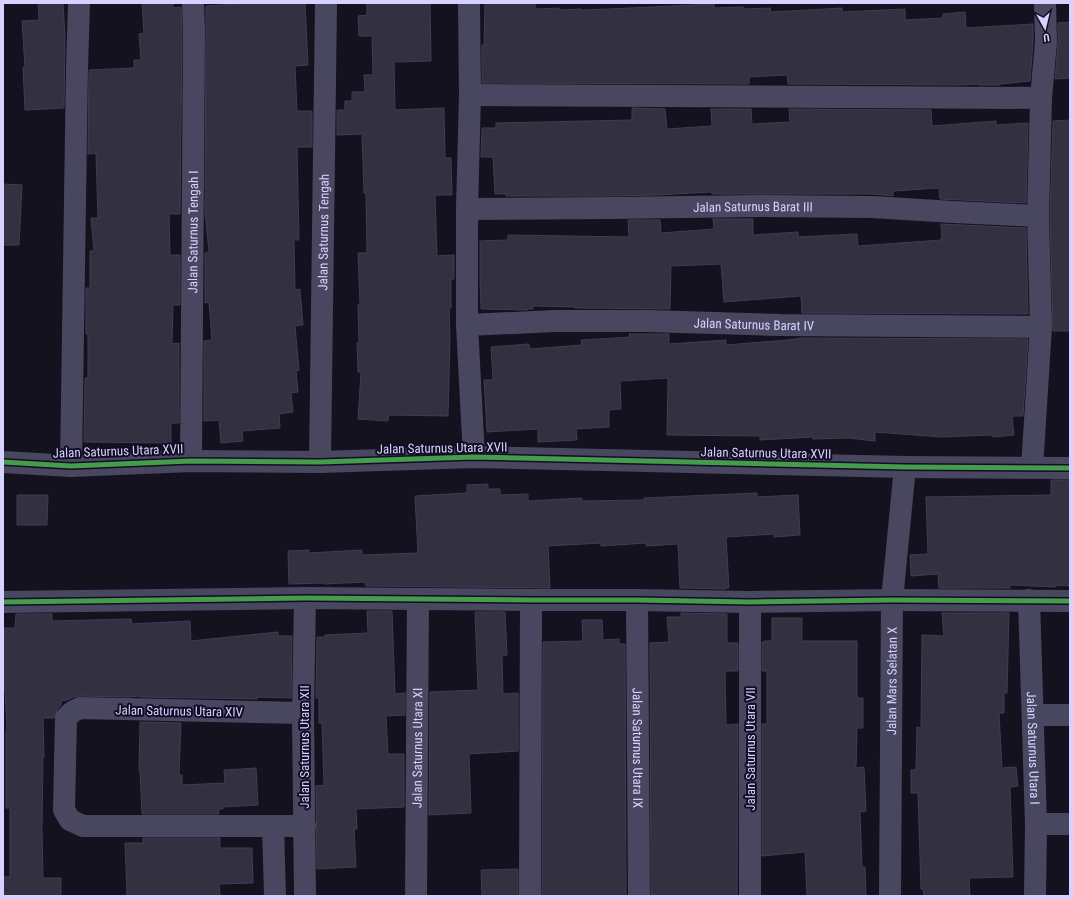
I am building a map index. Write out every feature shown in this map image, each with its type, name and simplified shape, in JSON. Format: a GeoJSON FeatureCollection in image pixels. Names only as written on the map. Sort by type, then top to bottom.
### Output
{"type":"FeatureCollection","features":[{"type":"Feature","properties":{"kind":"street"},"geometry":{"type":"LineString","coordinates":[[71,466],[79,3]]}},
{"type":"Feature","properties":{"kind":"street","name":"Jalan Saturnus Tengah I"},"geometry":{"type":"LineString","coordinates":[[191,461],[193,3]]}},
{"type":"Feature","properties":{"kind":"street","name":"Jalan Saturnus Tengah"},"geometry":{"type":"LineString","coordinates":[[320,462],[326,3]]}},
{"type":"Feature","properties":{"kind":"street"},"geometry":{"type":"LineString","coordinates":[[469,3],[470,95],[467,209],[467,325],[474,457]]}},
{"type":"Feature","properties":{"kind":"street"},"geometry":{"type":"LineString","coordinates":[[1032,468],[1041,327],[1038,216],[1041,98],[1046,42],[1045,3]]}},
{"type":"Feature","properties":{"kind":"street"},"geometry":{"type":"LineString","coordinates":[[470,95],[1041,98]]}},
{"type":"Feature","properties":{"kind":"street","name":"Jalan Saturnus Barat III"},"geometry":{"type":"LineString","coordinates":[[467,209],[759,206],[864,207],[1038,216]]}},
{"type":"Feature","properties":{"kind":"street","name":"Jalan Saturnus Barat IV"},"geometry":{"type":"LineString","coordinates":[[467,325],[562,321],[779,325],[1041,327]]}},
{"type":"Feature","properties":{"kind":"street","name":"Jalan Saturnus Utara XVII"},"geometry":{"type":"LineString","coordinates":[[3,462],[71,466],[191,461],[320,462],[474,457],[905,467],[1070,468]]}},
{"type":"Feature","properties":{"kind":"street","name":"Jalan Mars Selatan X"},"geometry":{"type":"LineString","coordinates":[[890,896],[892,600],[905,467]]}},
{"type":"Feature","properties":{"kind":"street"},"geometry":{"type":"LineString","coordinates":[[3,602],[305,598],[750,602],[892,600],[1070,601]]}},
{"type":"Feature","properties":{"kind":"street","name":"Jalan Saturnus Utara XII"},"geometry":{"type":"LineString","coordinates":[[305,598],[303,713],[305,896]]}},
{"type":"Feature","properties":{"kind":"street","name":"Jalan Saturnus Utara XI"},"geometry":{"type":"LineString","coordinates":[[416,896],[418,599]]}},
{"type":"Feature","properties":{"kind":"street"},"geometry":{"type":"LineString","coordinates":[[530,896],[531,600]]}},
{"type":"Feature","properties":{"kind":"street","name":"Jalan Saturnus Utara IX"},"geometry":{"type":"LineString","coordinates":[[637,600],[639,896]]}},
{"type":"Feature","properties":{"kind":"street","name":"Jalan Saturnus Utara I"},"geometry":{"type":"LineString","coordinates":[[1030,600],[1036,824],[1035,896]]}},
{"type":"Feature","properties":{"kind":"street","name":"Jalan Saturnus Utara VII"},"geometry":{"type":"LineString","coordinates":[[750,602],[750,896]]}},
{"type":"Feature","properties":{"kind":"street","name":"Jalan Saturnus Utara XIV"},"geometry":{"type":"LineString","coordinates":[[273,826],[82,826],[70,820],[64,810],[66,718],[72,712],[80,708],[303,713]]}},
{"type":"Feature","properties":{"kind":"street"},"geometry":{"type":"LineString","coordinates":[[1033,715],[1070,715]]}},
{"type":"Feature","properties":{"kind":"street"},"geometry":{"type":"LineString","coordinates":[[1036,824],[1070,824]]}},
{"type":"Feature","properties":{"kind":"street"},"geometry":{"type":"LineString","coordinates":[[274,896],[273,826],[305,826]]}},
{"type":"Feature","properties":{"kind":"building"},"geometry":{"type":"Polygon","coordinates":[[[38,3],[63,3],[65,36],[64,108],[25,110],[23,67],[25,67],[22,21],[39,20],[38,3]]]}},
{"type":"Feature","properties":{"kind":"building"},"geometry":{"type":"Polygon","coordinates":[[[142,3],[173,3],[173,8],[181,7],[180,214],[169,214],[170,255],[180,255],[180,305],[173,305],[172,344],[179,343],[179,423],[171,423],[171,443],[84,442],[85,378],[88,378],[86,288],[90,288],[90,251],[94,251],[91,218],[98,218],[96,153],[88,154],[89,70],[134,68],[134,60],[141,60],[139,34],[144,33],[142,3]]]}},
{"type":"Feature","properties":{"kind":"building"},"geometry":{"type":"Polygon","coordinates":[[[253,3],[305,3],[308,65],[295,66],[297,111],[312,111],[312,147],[297,147],[299,240],[294,240],[295,290],[300,289],[303,325],[295,326],[299,370],[296,371],[298,392],[291,393],[293,412],[279,414],[280,428],[242,431],[243,441],[221,443],[219,420],[204,421],[204,341],[212,340],[209,302],[205,303],[205,253],[209,252],[205,212],[206,6],[253,3]]]}},
{"type":"Feature","properties":{"kind":"building"},"geometry":{"type":"Polygon","coordinates":[[[367,3],[430,3],[431,61],[394,62],[395,110],[444,108],[445,158],[451,158],[452,195],[435,195],[437,256],[454,255],[454,279],[451,279],[451,308],[449,308],[450,338],[448,416],[389,415],[388,421],[358,419],[361,372],[358,372],[357,343],[359,343],[358,305],[360,305],[358,253],[367,253],[366,193],[364,193],[362,134],[337,135],[337,110],[345,110],[345,101],[352,101],[352,92],[365,92],[364,75],[373,75],[372,36],[359,36],[358,16],[367,15],[367,3]]]}},
{"type":"Feature","properties":{"kind":"building"},"geometry":{"type":"Polygon","coordinates":[[[485,3],[535,3],[535,9],[559,8],[559,10],[714,4],[714,8],[770,8],[771,12],[842,8],[842,12],[905,9],[905,20],[943,18],[943,14],[965,12],[966,28],[1033,24],[1030,81],[1000,85],[788,84],[787,75],[749,77],[749,84],[482,83],[482,45],[484,45],[485,3]]]}},
{"type":"Feature","properties":{"kind":"building"},"geometry":{"type":"Polygon","coordinates":[[[1070,22],[1070,78],[1055,79],[1058,23],[1070,22]]]}},
{"type":"Feature","properties":{"kind":"building"},"geometry":{"type":"Polygon","coordinates":[[[632,108],[665,109],[667,129],[712,126],[711,109],[751,109],[752,124],[790,122],[789,109],[931,110],[932,126],[996,121],[996,125],[1028,123],[1026,203],[940,199],[939,188],[893,191],[893,196],[872,194],[712,194],[711,192],[612,196],[506,196],[506,194],[495,194],[493,157],[481,157],[482,128],[496,128],[496,123],[632,120],[632,108]]]}},
{"type":"Feature","properties":{"kind":"building"},"geometry":{"type":"Polygon","coordinates":[[[1070,120],[1070,331],[1053,331],[1050,216],[1053,121],[1070,120]]]}},
{"type":"Feature","properties":{"kind":"building"},"geometry":{"type":"Polygon","coordinates":[[[3,184],[22,185],[19,245],[3,245],[3,184]]]}},
{"type":"Feature","properties":{"kind":"building"},"geometry":{"type":"Polygon","coordinates":[[[713,219],[753,219],[753,235],[798,232],[798,237],[857,234],[858,246],[941,240],[941,224],[1026,228],[1028,314],[802,313],[801,296],[724,302],[721,264],[671,266],[670,309],[533,306],[533,309],[527,310],[481,309],[480,241],[508,240],[508,235],[629,237],[628,220],[660,220],[661,233],[714,229],[713,219]]]}},
{"type":"Feature","properties":{"kind":"building"},"geometry":{"type":"Polygon","coordinates":[[[629,334],[669,334],[669,344],[726,340],[726,345],[802,338],[1028,339],[1023,416],[1012,416],[1014,435],[993,437],[993,435],[942,437],[875,432],[875,441],[848,438],[813,439],[813,437],[760,440],[760,436],[667,435],[668,378],[620,381],[621,409],[609,410],[609,427],[576,429],[577,440],[538,442],[538,429],[487,432],[484,380],[493,380],[491,347],[529,344],[530,349],[582,345],[581,340],[630,337],[629,334]]]}},
{"type":"Feature","properties":{"kind":"building"},"geometry":{"type":"Polygon","coordinates":[[[1051,480],[1070,480],[1070,586],[1056,585],[1056,587],[1010,585],[1010,588],[939,588],[938,574],[911,576],[910,555],[928,554],[926,497],[1051,495],[1051,480]]]}},
{"type":"Feature","properties":{"kind":"building"},"geometry":{"type":"Polygon","coordinates":[[[488,484],[488,489],[500,489],[500,495],[528,494],[528,501],[582,498],[582,501],[644,500],[644,498],[757,493],[757,497],[798,495],[800,535],[774,537],[774,534],[726,537],[729,588],[726,589],[680,588],[678,544],[646,546],[646,543],[601,546],[601,543],[548,546],[550,588],[366,586],[365,582],[289,584],[288,551],[309,550],[309,553],[362,550],[362,555],[418,553],[415,496],[467,493],[467,485],[488,484]]]}},
{"type":"Feature","properties":{"kind":"building"},"geometry":{"type":"Polygon","coordinates":[[[17,495],[48,495],[47,525],[17,525],[17,495]]]}},
{"type":"Feature","properties":{"kind":"building"},"geometry":{"type":"Polygon","coordinates":[[[367,611],[392,611],[395,694],[405,693],[405,715],[386,716],[388,754],[404,754],[404,807],[356,809],[357,829],[354,829],[356,867],[317,869],[316,786],[324,785],[322,723],[319,723],[319,698],[316,698],[317,637],[325,637],[325,635],[368,633],[367,611]]]}},
{"type":"Feature","properties":{"kind":"building"},"geometry":{"type":"Polygon","coordinates":[[[475,612],[505,612],[507,655],[502,656],[503,694],[518,693],[518,751],[469,754],[471,813],[429,815],[430,692],[478,690],[475,612]]]}},
{"type":"Feature","properties":{"kind":"building"},"geometry":{"type":"Polygon","coordinates":[[[681,613],[727,614],[727,643],[738,643],[738,671],[725,671],[726,725],[738,724],[737,896],[651,896],[650,643],[669,642],[667,617],[681,617],[681,613]]]}},
{"type":"Feature","properties":{"kind":"building"},"geometry":{"type":"Polygon","coordinates":[[[942,613],[1009,613],[1007,693],[1004,693],[1004,713],[999,713],[1002,768],[1016,767],[1018,786],[1010,787],[1013,877],[969,878],[970,896],[924,896],[923,889],[921,889],[918,793],[911,793],[911,770],[916,770],[917,727],[921,728],[922,635],[944,636],[942,613]]]}},
{"type":"Feature","properties":{"kind":"building"},"geometry":{"type":"Polygon","coordinates":[[[16,614],[52,614],[52,621],[131,619],[132,624],[190,621],[191,641],[278,632],[278,636],[292,636],[291,698],[257,697],[257,699],[80,696],[61,701],[61,705],[54,718],[43,718],[44,757],[42,828],[43,878],[61,878],[61,896],[3,896],[4,877],[10,877],[10,808],[6,808],[7,730],[5,689],[3,689],[4,628],[15,628],[16,614]]]}},
{"type":"Feature","properties":{"kind":"building"},"geometry":{"type":"Polygon","coordinates":[[[772,618],[802,618],[802,641],[857,641],[857,698],[863,698],[863,728],[857,728],[856,768],[864,767],[866,811],[860,812],[862,867],[865,867],[866,896],[807,896],[805,852],[762,856],[762,724],[767,724],[767,671],[762,671],[762,642],[772,641],[772,618]]]}},
{"type":"Feature","properties":{"kind":"building"},"geometry":{"type":"Polygon","coordinates":[[[582,620],[602,620],[603,640],[619,639],[619,644],[625,644],[626,896],[542,896],[543,642],[583,641],[582,620]]]}},
{"type":"Feature","properties":{"kind":"building"},"geometry":{"type":"Polygon","coordinates":[[[140,722],[181,723],[179,775],[182,775],[182,785],[225,783],[224,770],[256,768],[258,805],[223,807],[223,809],[218,809],[219,814],[142,814],[139,770],[140,722]]]}},
{"type":"Feature","properties":{"kind":"building"},"geometry":{"type":"Polygon","coordinates":[[[143,838],[220,838],[220,848],[252,848],[253,883],[219,884],[220,896],[127,896],[125,843],[143,843],[143,838]]]}},
{"type":"Feature","properties":{"kind":"building"},"geometry":{"type":"Polygon","coordinates":[[[518,869],[518,896],[482,896],[481,870],[518,869]]]}},
{"type":"Feature","properties":{"kind":"cycle path"},"geometry":{"type":"LineString","coordinates":[[3,462],[71,466],[191,461],[320,462],[474,457],[905,467],[1070,468]]}},
{"type":"Feature","properties":{"kind":"cycle path"},"geometry":{"type":"LineString","coordinates":[[3,602],[305,598],[750,602],[892,600],[1070,601]]}}]}
